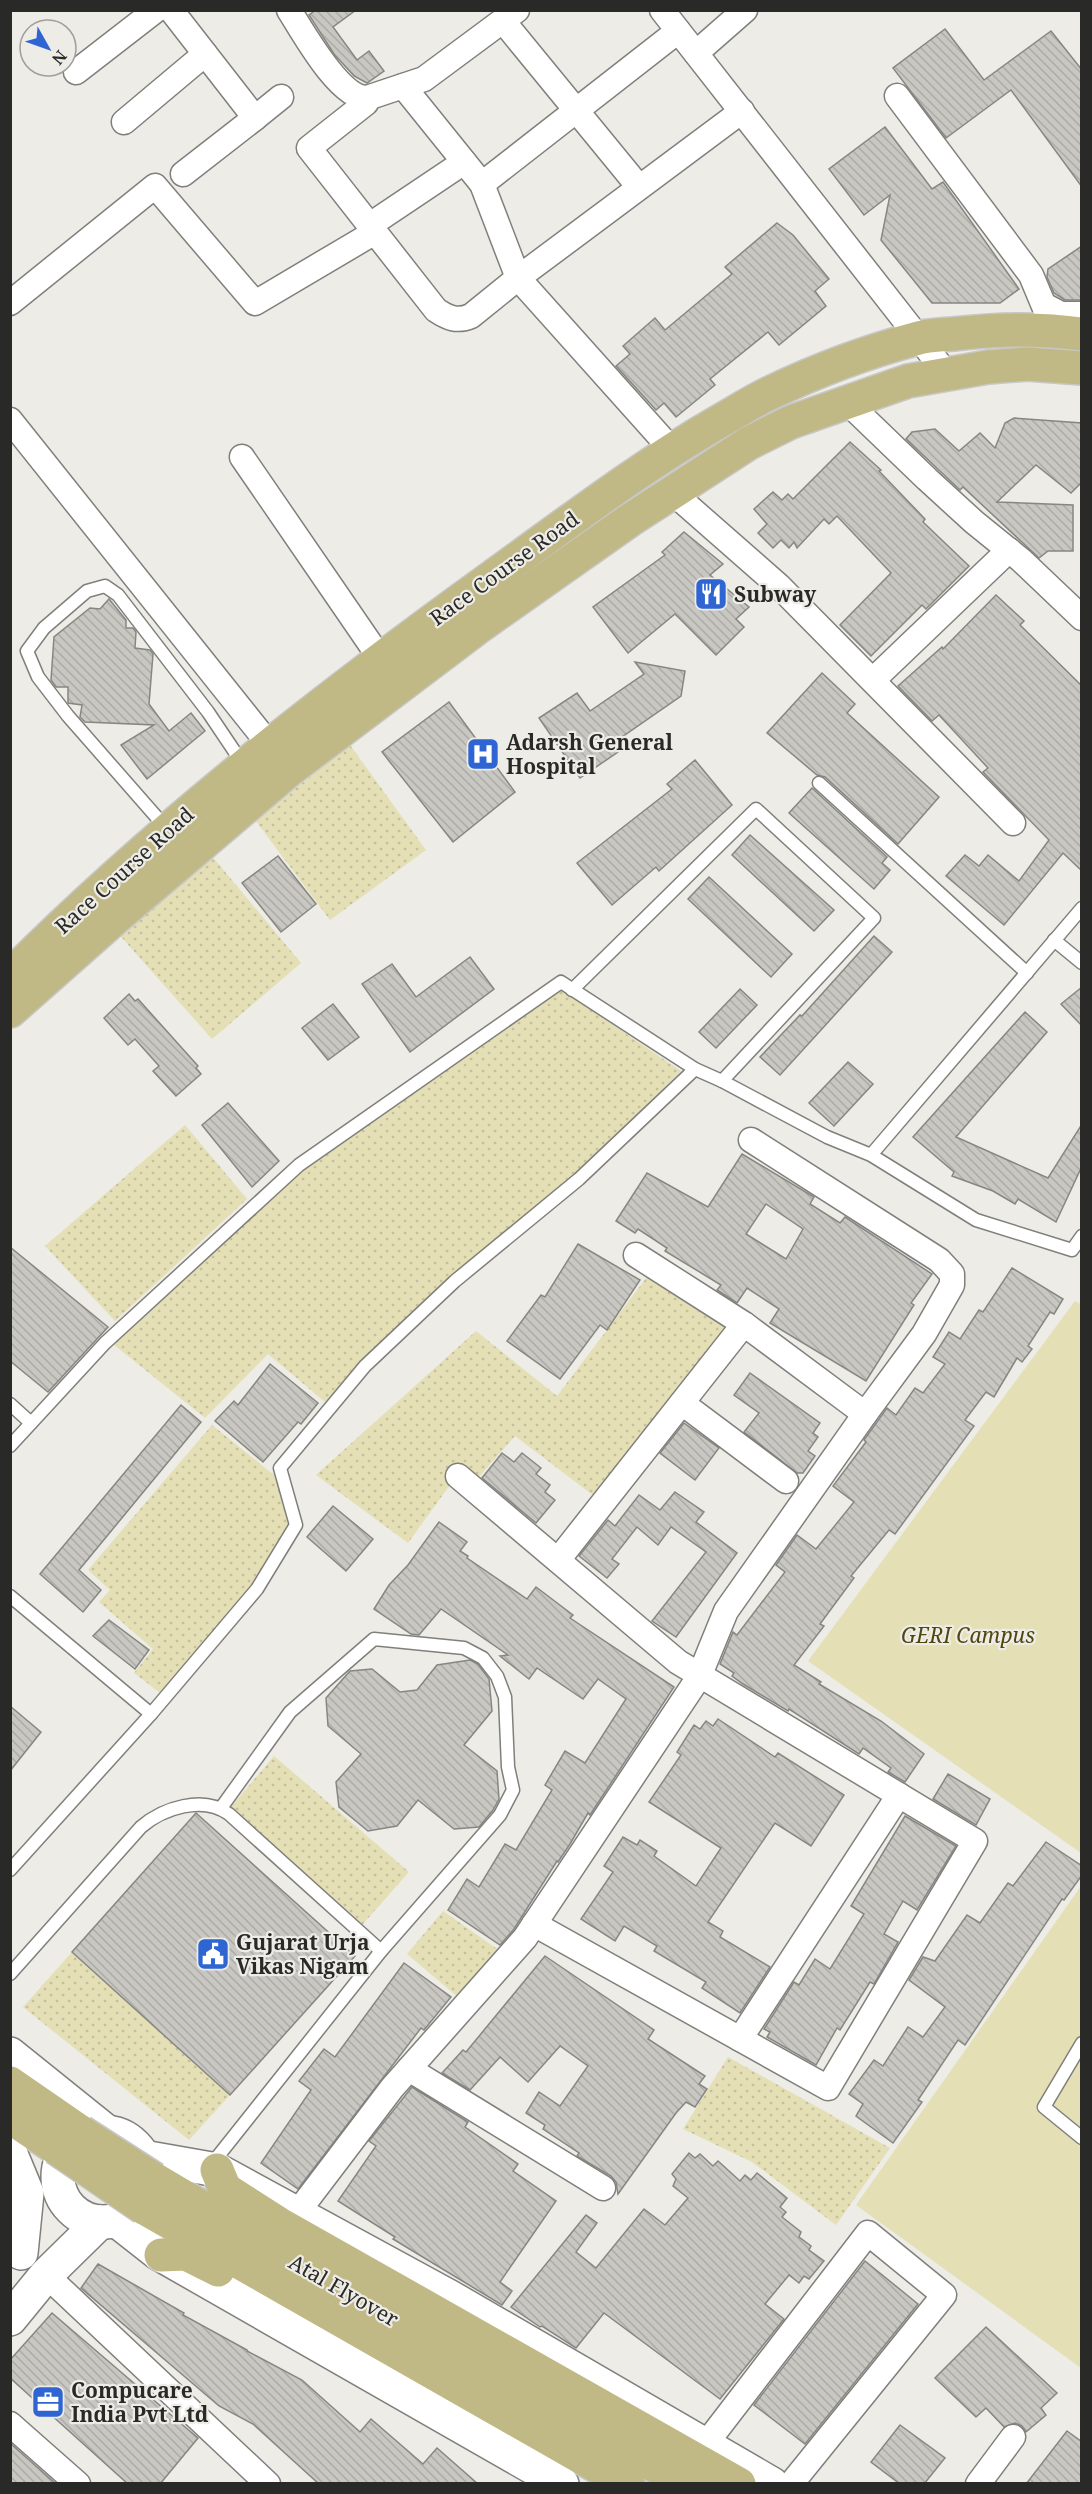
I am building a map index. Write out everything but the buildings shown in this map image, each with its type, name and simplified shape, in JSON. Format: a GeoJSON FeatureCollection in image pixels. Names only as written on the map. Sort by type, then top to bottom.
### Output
{"type":"FeatureCollection","features":[{"type":"Feature","properties":{"kind":"main road","name":"Race Course Road"},"geometry":{"type":"LineString","coordinates":[[10,976],[69,917],[167,829],[269,745],[380,658],[587,508],[672,450],[768,394],[838,364],[918,338],[1060,323]]}},
{"type":"Feature","properties":{"kind":"main road","name":"Race Course Road"},"geometry":{"type":"LineString","coordinates":[[10,1011],[289,770],[482,625],[672,492],[749,443],[791,422],[908,381],[946,373],[1027,364],[1082,368]]}},
{"type":"Feature","properties":{"kind":"main road","name":"Atal Flyover"},"geometry":{"type":"LineString","coordinates":[[10,2083],[190,2202],[687,2484]]}},
{"type":"Feature","properties":{"kind":"main road","name":"Atal Flyover"},"geometry":{"type":"LineString","coordinates":[[10,2116],[128,2216],[628,2484]]}},
{"type":"Feature","properties":{"kind":"main road"},"geometry":{"type":"LineString","coordinates":[[220,2178],[278,2223],[739,2484]]}},
{"type":"Feature","properties":{"kind":"main road"},"geometry":{"type":"LineString","coordinates":[[161,2255],[186,2254],[201,2260],[592,2484]]}},
{"type":"Feature","properties":{"kind":"street"},"geometry":{"type":"LineString","coordinates":[[78,70],[156,10]]}},
{"type":"Feature","properties":{"kind":"street"},"geometry":{"type":"LineString","coordinates":[[171,10],[255,118]]}},
{"type":"Feature","properties":{"kind":"street"},"geometry":{"type":"LineString","coordinates":[[289,10],[335,77],[360,98],[367,98],[403,86],[433,73],[510,16],[575,109],[639,187]]}},
{"type":"Feature","properties":{"kind":"street"},"geometry":{"type":"LineString","coordinates":[[662,10],[946,373]]}},
{"type":"Feature","properties":{"kind":"street"},"geometry":{"type":"LineString","coordinates":[[696,53],[746,10]]}},
{"type":"Feature","properties":{"kind":"street"},"geometry":{"type":"LineString","coordinates":[[482,184],[575,109],[678,31]]}},
{"type":"Feature","properties":{"kind":"street"},"geometry":{"type":"LineString","coordinates":[[124,122],[205,54]]}},
{"type":"Feature","properties":{"kind":"street"},"geometry":{"type":"LineString","coordinates":[[403,86],[482,184],[518,278],[672,450]]}},
{"type":"Feature","properties":{"kind":"street"},"geometry":{"type":"LineString","coordinates":[[897,96],[1031,275],[1060,323]]}},
{"type":"Feature","properties":{"kind":"street"},"geometry":{"type":"LineString","coordinates":[[183,174],[280,98]]}},
{"type":"Feature","properties":{"kind":"street"},"geometry":{"type":"LineString","coordinates":[[367,98],[366,103],[309,148],[436,310],[448,318],[463,320],[742,111]]}},
{"type":"Feature","properties":{"kind":"street"},"geometry":{"type":"LineString","coordinates":[[10,303],[154,186],[255,303],[372,229],[464,162]]}},
{"type":"Feature","properties":{"kind":"street"},"geometry":{"type":"LineString","coordinates":[[1060,323],[1061,314],[1082,314]]}},
{"type":"Feature","properties":{"kind":"street"},"geometry":{"type":"LineString","coordinates":[[847,402],[974,522],[1009,550],[1082,618]]}},
{"type":"Feature","properties":{"kind":"street"},"geometry":{"type":"LineString","coordinates":[[10,420],[289,770]]}},
{"type":"Feature","properties":{"kind":"street"},"geometry":{"type":"LineString","coordinates":[[242,457],[380,658]]}},
{"type":"Feature","properties":{"kind":"street"},"geometry":{"type":"LineString","coordinates":[[672,492],[779,585],[1013,823]]}},
{"type":"Feature","properties":{"kind":"street"},"geometry":{"type":"LineString","coordinates":[[873,680],[1009,550]]}},
{"type":"Feature","properties":{"kind":"street"},"geometry":{"type":"LineString","coordinates":[[297,2213],[409,2068],[525,1938],[699,1677],[726,1611],[865,1413],[924,1334],[952,1285],[952,1274],[939,1260],[751,1140]]}},
{"type":"Feature","properties":{"kind":"street"},"geometry":{"type":"LineString","coordinates":[[636,1255],[744,1323],[865,1413]]}},
{"type":"Feature","properties":{"kind":"street"},"geometry":{"type":"LineString","coordinates":[[558,1560],[744,1323]]}},
{"type":"Feature","properties":{"kind":"street"},"geometry":{"type":"LineString","coordinates":[[682,1403],[786,1481]]}},
{"type":"Feature","properties":{"kind":"street"},"geometry":{"type":"LineString","coordinates":[[458,1476],[678,1662],[699,1677],[975,1841],[828,2088],[534,1924]]}},
{"type":"Feature","properties":{"kind":"street"},"geometry":{"type":"LineString","coordinates":[[740,2039],[899,1795]]}},
{"type":"Feature","properties":{"kind":"street"},"geometry":{"type":"LineString","coordinates":[[10,2054],[107,2133]]}},
{"type":"Feature","properties":{"kind":"street"},"geometry":{"type":"LineString","coordinates":[[409,2068],[603,2188]]}},
{"type":"Feature","properties":{"kind":"street"},"geometry":{"type":"LineString","coordinates":[[10,2319],[46,2275],[128,2216],[144,2197],[147,2169],[143,2157],[133,2144],[121,2136],[93,2133],[80,2139],[69,2148],[61,2161],[61,2188],[16,2260]]}},
{"type":"Feature","properties":{"kind":"street"},"geometry":{"type":"LineString","coordinates":[[10,2144],[61,2188],[80,2216],[128,2216],[161,2255],[562,2484]]}},
{"type":"Feature","properties":{"kind":"street"},"geometry":{"type":"LineString","coordinates":[[10,2152],[27,2193],[16,2260]]}},
{"type":"Feature","properties":{"kind":"street"},"geometry":{"type":"LineString","coordinates":[[143,2157],[220,2178],[297,2213],[450,2297],[772,2484]]}},
{"type":"Feature","properties":{"kind":"street"},"geometry":{"type":"LineString","coordinates":[[705,2445],[868,2233],[944,2295],[791,2484]]}},
{"type":"Feature","properties":{"kind":"street"},"geometry":{"type":"LineString","coordinates":[[46,2275],[268,2484]]}},
{"type":"Feature","properties":{"kind":"street"},"geometry":{"type":"LineString","coordinates":[[10,2424],[78,2484]]}},
{"type":"Feature","properties":{"kind":"street"},"geometry":{"type":"LineString","coordinates":[[978,2484],[1013,2437]]}},
{"type":"Feature","properties":{"kind":"lane"},"geometry":{"type":"LineString","coordinates":[[167,829],[68,716],[38,677],[27,651],[44,628],[87,591],[105,586],[118,595],[194,694],[244,765]]}},
{"type":"Feature","properties":{"kind":"lane"},"geometry":{"type":"LineString","coordinates":[[819,783],[1027,973]]}},
{"type":"Feature","properties":{"kind":"lane"},"geometry":{"type":"LineString","coordinates":[[572,990],[756,808],[874,918],[723,1081]]}},
{"type":"Feature","properties":{"kind":"lane"},"geometry":{"type":"LineString","coordinates":[[871,1155],[1082,908]]}},
{"type":"Feature","properties":{"kind":"lane"},"geometry":{"type":"LineString","coordinates":[[1054,940],[1082,963]]}},
{"type":"Feature","properties":{"kind":"lane"},"geometry":{"type":"LineString","coordinates":[[10,1446],[105,1342],[299,1165],[561,982],[695,1070],[723,1081],[827,1137],[871,1155],[976,1220],[1072,1250],[1082,1236]]}},
{"type":"Feature","properties":{"kind":"lane"},"geometry":{"type":"LineString","coordinates":[[10,1870],[151,1714],[257,1589],[297,1525],[280,1468],[315,1424],[365,1366],[447,1288],[579,1179],[695,1070]]}},
{"type":"Feature","properties":{"kind":"lane"},"geometry":{"type":"LineString","coordinates":[[10,1404],[31,1423]]}},
{"type":"Feature","properties":{"kind":"lane"},"geometry":{"type":"LineString","coordinates":[[10,1596],[151,1714]]}},
{"type":"Feature","properties":{"kind":"lane"},"geometry":{"type":"LineString","coordinates":[[220,2178],[381,1950],[500,1815],[513,1790],[508,1767],[505,1697],[497,1676],[483,1658],[464,1648],[374,1640],[290,1712],[221,1808]]}},
{"type":"Feature","properties":{"kind":"lane"},"geometry":{"type":"LineString","coordinates":[[10,1974],[141,1827],[153,1816],[174,1808],[194,1805],[221,1808],[381,1950]]}},
{"type":"Feature","properties":{"kind":"lane"},"geometry":{"type":"LineString","coordinates":[[1082,2043],[1044,2107],[1082,2138]]}},
{"type":"Feature","properties":{"kind":"green space"},"geometry":{"type":"Polygon","coordinates":[[[350,745],[426,850],[330,920],[255,820],[350,745]]]}},
{"type":"Feature","properties":{"kind":"green space"},"geometry":{"type":"Polygon","coordinates":[[[211,855],[301,963],[212,1039],[115,930],[211,855]]]}},
{"type":"Feature","properties":{"kind":"green space"},"geometry":{"type":"Polygon","coordinates":[[[560,989],[681,1071],[578,1174],[454,1273],[361,1362],[325,1402],[268,1354],[205,1418],[113,1344],[307,1165],[560,989]]]}},
{"type":"Feature","properties":{"kind":"green space"},"geometry":{"type":"Polygon","coordinates":[[[185,1125],[247,1199],[115,1321],[45,1246],[185,1125]]]}},
{"type":"Feature","properties":{"kind":"green space"},"geometry":{"type":"Polygon","coordinates":[[[650,1273],[732,1326],[598,1499],[515,1436],[475,1481],[460,1471],[408,1543],[316,1475],[476,1331],[557,1396],[650,1273]]]}},
{"type":"Feature","properties":{"kind":"green space","name":"GERI Campus"},"geometry":{"type":"Polygon","coordinates":[[[1075,1301],[1082,1305],[1081,1853],[808,1661],[1075,1301]]]}},
{"type":"Feature","properties":{"kind":"green space"},"geometry":{"type":"Polygon","coordinates":[[[212,1425],[274,1475],[293,1523],[255,1586],[163,1695],[134,1673],[153,1649],[99,1602],[110,1590],[88,1570],[212,1425]]]}},
{"type":"Feature","properties":{"kind":"green space"},"geometry":{"type":"Polygon","coordinates":[[[274,1756],[409,1872],[362,1925],[231,1807],[274,1756]]]}},
{"type":"Feature","properties":{"kind":"green space"},"geometry":{"type":"Polygon","coordinates":[[[1081,1886],[1081,2368],[856,2205],[1081,1886]]]}},
{"type":"Feature","properties":{"kind":"green space"},"geometry":{"type":"Polygon","coordinates":[[[443,1911],[503,1953],[459,1998],[407,1954],[443,1911]]]}},
{"type":"Feature","properties":{"kind":"green space"},"geometry":{"type":"Polygon","coordinates":[[[72,1952],[230,2095],[189,2140],[23,2007],[72,1952]]]}},
{"type":"Feature","properties":{"kind":"green space"},"geometry":{"type":"Polygon","coordinates":[[[728,2057],[890,2148],[836,2225],[752,2162],[683,2129],[728,2057]]]}},
{"type":"Feature","properties":{"kind":"place","name":"Subway"},"geometry":{"type":"Point","coordinates":[711,594]}},
{"type":"Feature","properties":{"kind":"place","name":"Adarsh General Hospital"},"geometry":{"type":"Point","coordinates":[483,754]}},
{"type":"Feature","properties":{"kind":"place","name":"Gujarat Urja Vikas Nigam"},"geometry":{"type":"Point","coordinates":[213,1954]}},
{"type":"Feature","properties":{"kind":"place","name":"Compucare India Pvt Ltd"},"geometry":{"type":"Point","coordinates":[48,2402]}}]}
